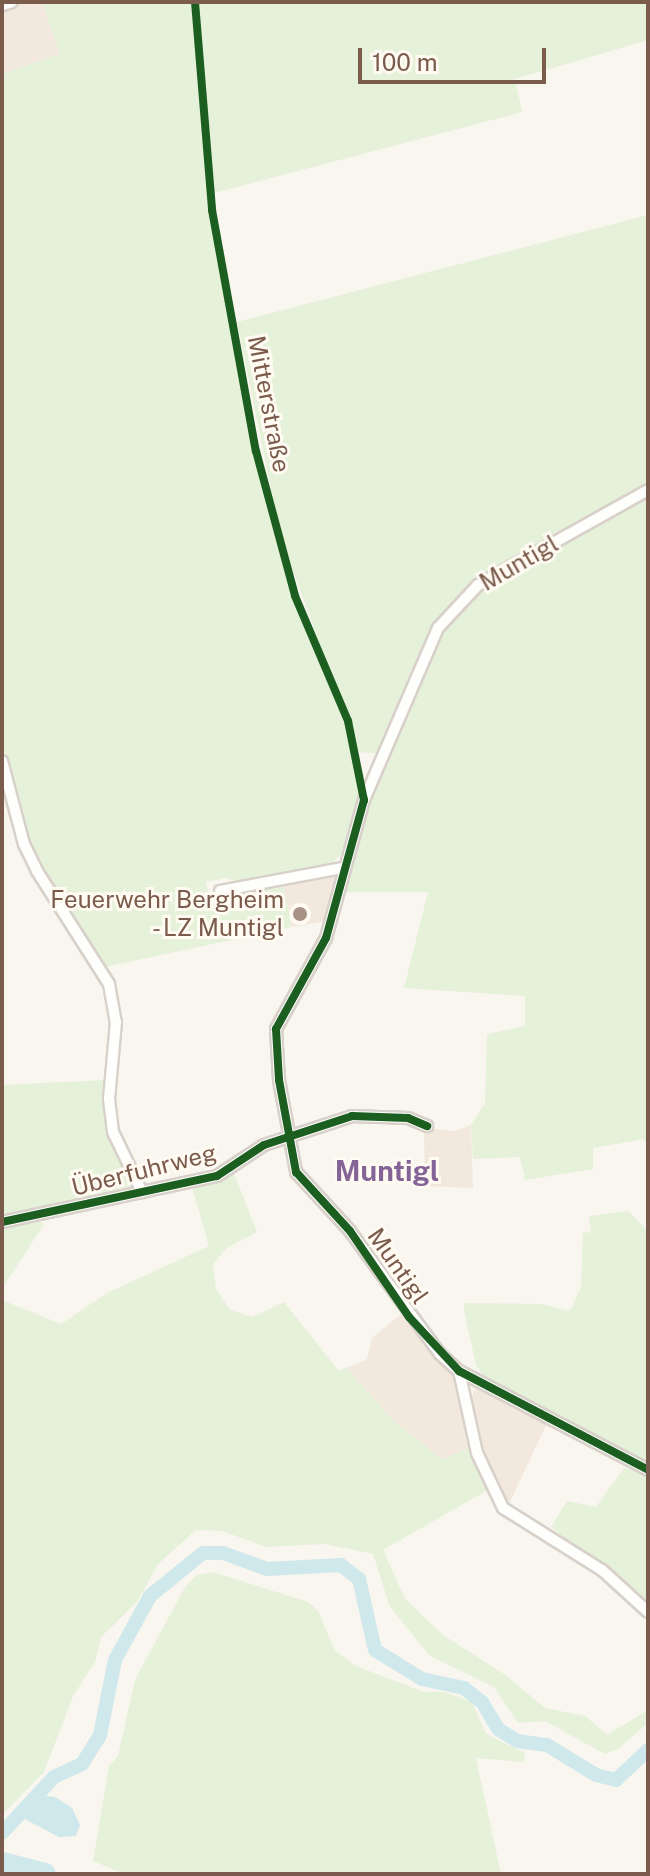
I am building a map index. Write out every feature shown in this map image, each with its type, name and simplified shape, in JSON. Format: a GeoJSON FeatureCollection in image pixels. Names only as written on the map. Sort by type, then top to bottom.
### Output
{"type":"FeatureCollection","features":[{"type":"Feature","properties":{"kind":"street","name":"Muntigl"},"geometry":{"type":"LineString","coordinates":[[648,490],[500,571],[457,604],[426,655],[364,800],[342,868],[326,938],[276,1029],[296,1172],[350,1231],[409,1317],[459,1371],[648,1470]]}},
{"type":"Feature","properties":{"kind":"street"},"geometry":{"type":"LineString","coordinates":[[2,761],[24,844],[37,871],[109,984],[116,1022],[109,1099],[113,1132],[142,1192]]}},
{"type":"Feature","properties":{"kind":"street"},"geometry":{"type":"LineString","coordinates":[[220,891],[342,868]]}},
{"type":"Feature","properties":{"kind":"street","name":"Überfuhrweg"},"geometry":{"type":"LineString","coordinates":[[2,1222],[217,1176],[264,1145],[352,1116],[408,1118],[427,1126]]}},
{"type":"Feature","properties":{"kind":"street"},"geometry":{"type":"LineString","coordinates":[[459,1371],[477,1453],[503,1508],[602,1570],[648,1612]]}},
{"type":"Feature","properties":{"kind":"shaded area"},"geometry":{"type":"Polygon","coordinates":[[[2,2],[42,2],[60,54],[2,74],[2,2]]]}},
{"type":"Feature","properties":{"kind":"shaded area"},"geometry":{"type":"Polygon","coordinates":[[[332,872],[338,878],[327,921],[292,927],[283,883],[332,872]]]}},
{"type":"Feature","properties":{"kind":"shaded area"},"geometry":{"type":"Polygon","coordinates":[[[471,1125],[473,1188],[425,1186],[424,1128],[456,1131],[471,1125]]]}},
{"type":"Feature","properties":{"kind":"shaded area"},"geometry":{"type":"Polygon","coordinates":[[[401,1314],[456,1380],[471,1447],[442,1459],[396,1423],[346,1368],[367,1359],[372,1338],[401,1314]]]}},
{"type":"Feature","properties":{"kind":"shaded area"},"geometry":{"type":"Polygon","coordinates":[[[481,1389],[547,1423],[508,1506],[492,1482],[478,1442],[470,1403],[474,1390],[481,1389]]]}},
{"type":"Feature","properties":{"kind":"green space"},"geometry":{"type":"Polygon","coordinates":[[[42,2],[193,2],[211,211],[255,451],[294,596],[346,722],[359,790],[342,853],[333,862],[238,882],[226,878],[206,882],[211,905],[232,901],[239,892],[283,883],[292,927],[105,967],[28,843],[2,741],[2,74],[60,54],[42,2]]]}},
{"type":"Feature","properties":{"kind":"green space"},"geometry":{"type":"Polygon","coordinates":[[[198,2],[648,2],[648,40],[515,79],[522,112],[214,193],[198,2]]]}},
{"type":"Feature","properties":{"kind":"green space"},"geometry":{"type":"Polygon","coordinates":[[[648,215],[648,487],[475,583],[435,630],[384,754],[359,752],[281,538],[237,322],[648,215]]]}},
{"type":"Feature","properties":{"kind":"green space"},"geometry":{"type":"Polygon","coordinates":[[[648,492],[648,1149],[644,1139],[593,1148],[593,1169],[525,1180],[520,1157],[473,1159],[471,1125],[485,1103],[487,1034],[525,1026],[525,996],[404,988],[428,892],[342,892],[373,789],[453,613],[481,586],[648,492]]]}},
{"type":"Feature","properties":{"kind":"green space"},"geometry":{"type":"Polygon","coordinates":[[[106,1080],[106,1109],[133,1188],[2,1219],[2,1085],[106,1080]]]}},
{"type":"Feature","properties":{"kind":"green space"},"geometry":{"type":"Polygon","coordinates":[[[233,1171],[257,1232],[227,1248],[213,1264],[216,1289],[230,1310],[253,1317],[284,1302],[339,1371],[346,1368],[396,1423],[442,1459],[471,1447],[488,1490],[383,1550],[405,1599],[443,1635],[504,1674],[545,1708],[585,1716],[607,1735],[648,1710],[648,1723],[618,1749],[605,1754],[545,1721],[518,1723],[494,1687],[430,1656],[390,1607],[373,1554],[325,1544],[266,1547],[222,1531],[196,1530],[158,1564],[137,1602],[101,1637],[95,1662],[73,1696],[44,1772],[2,1815],[2,1300],[61,1324],[107,1293],[209,1246],[192,1187],[233,1171]]]}},
{"type":"Feature","properties":{"kind":"green space"},"geometry":{"type":"Polygon","coordinates":[[[628,1211],[648,1231],[648,1465],[485,1378],[476,1365],[464,1311],[464,1303],[541,1304],[570,1311],[581,1287],[583,1233],[591,1232],[589,1216],[628,1211]]]}},
{"type":"Feature","properties":{"kind":"green space"},"geometry":{"type":"Polygon","coordinates":[[[33,1219],[44,1224],[2,1289],[2,1225],[33,1219]]]}},
{"type":"Feature","properties":{"kind":"green space"},"geometry":{"type":"Polygon","coordinates":[[[624,1468],[648,1474],[648,1606],[551,1527],[567,1501],[596,1507],[624,1468]]]}},
{"type":"Feature","properties":{"kind":"green space"},"geometry":{"type":"Polygon","coordinates":[[[213,1572],[308,1602],[318,1611],[335,1651],[356,1666],[424,1692],[444,1692],[472,1702],[486,1734],[525,1753],[524,1762],[476,1758],[501,1874],[124,1874],[93,1861],[109,1766],[118,1756],[135,1680],[185,1587],[197,1575],[213,1572]]]}},
{"type":"Feature","properties":{"kind":"water"},"geometry":{"type":"Polygon","coordinates":[[[41,1795],[55,1797],[72,1808],[80,1825],[76,1836],[59,1837],[19,1816],[41,1795]]]}},
{"type":"Feature","properties":{"kind":"waterway"},"geometry":{"type":"LineString","coordinates":[[2,1833],[54,1777],[82,1764],[100,1735],[115,1660],[150,1596],[203,1553],[223,1553],[267,1569],[341,1565],[359,1579],[375,1650],[422,1679],[464,1688],[482,1702],[498,1729],[517,1741],[547,1745],[596,1775],[616,1780],[648,1750]]}},
{"type":"Feature","properties":{"kind":"waterway"},"geometry":{"type":"LineString","coordinates":[[2,1863],[45,1874]]}},
{"type":"Feature","properties":{"kind":"cycle path","name":"Mitterstraße"},"geometry":{"type":"LineString","coordinates":[[195,2],[212,210],[256,451],[295,596],[348,721],[364,800],[326,938],[276,1029],[279,1080],[296,1172],[350,1231],[409,1317],[459,1371],[648,1470]]}},
{"type":"Feature","properties":{"kind":"cycle path"},"geometry":{"type":"LineString","coordinates":[[2,1222],[217,1176],[264,1145],[352,1116],[408,1118],[427,1126]]}},
{"type":"Feature","properties":{"kind":"place","name":"Feuerwehr Bergheim - LZ Muntigl"},"geometry":{"type":"Point","coordinates":[300,914]}},
{"type":"Feature","properties":{"kind":"district","name":"Muntigl"},"geometry":{"type":"Point","coordinates":[387,1171]}}]}
